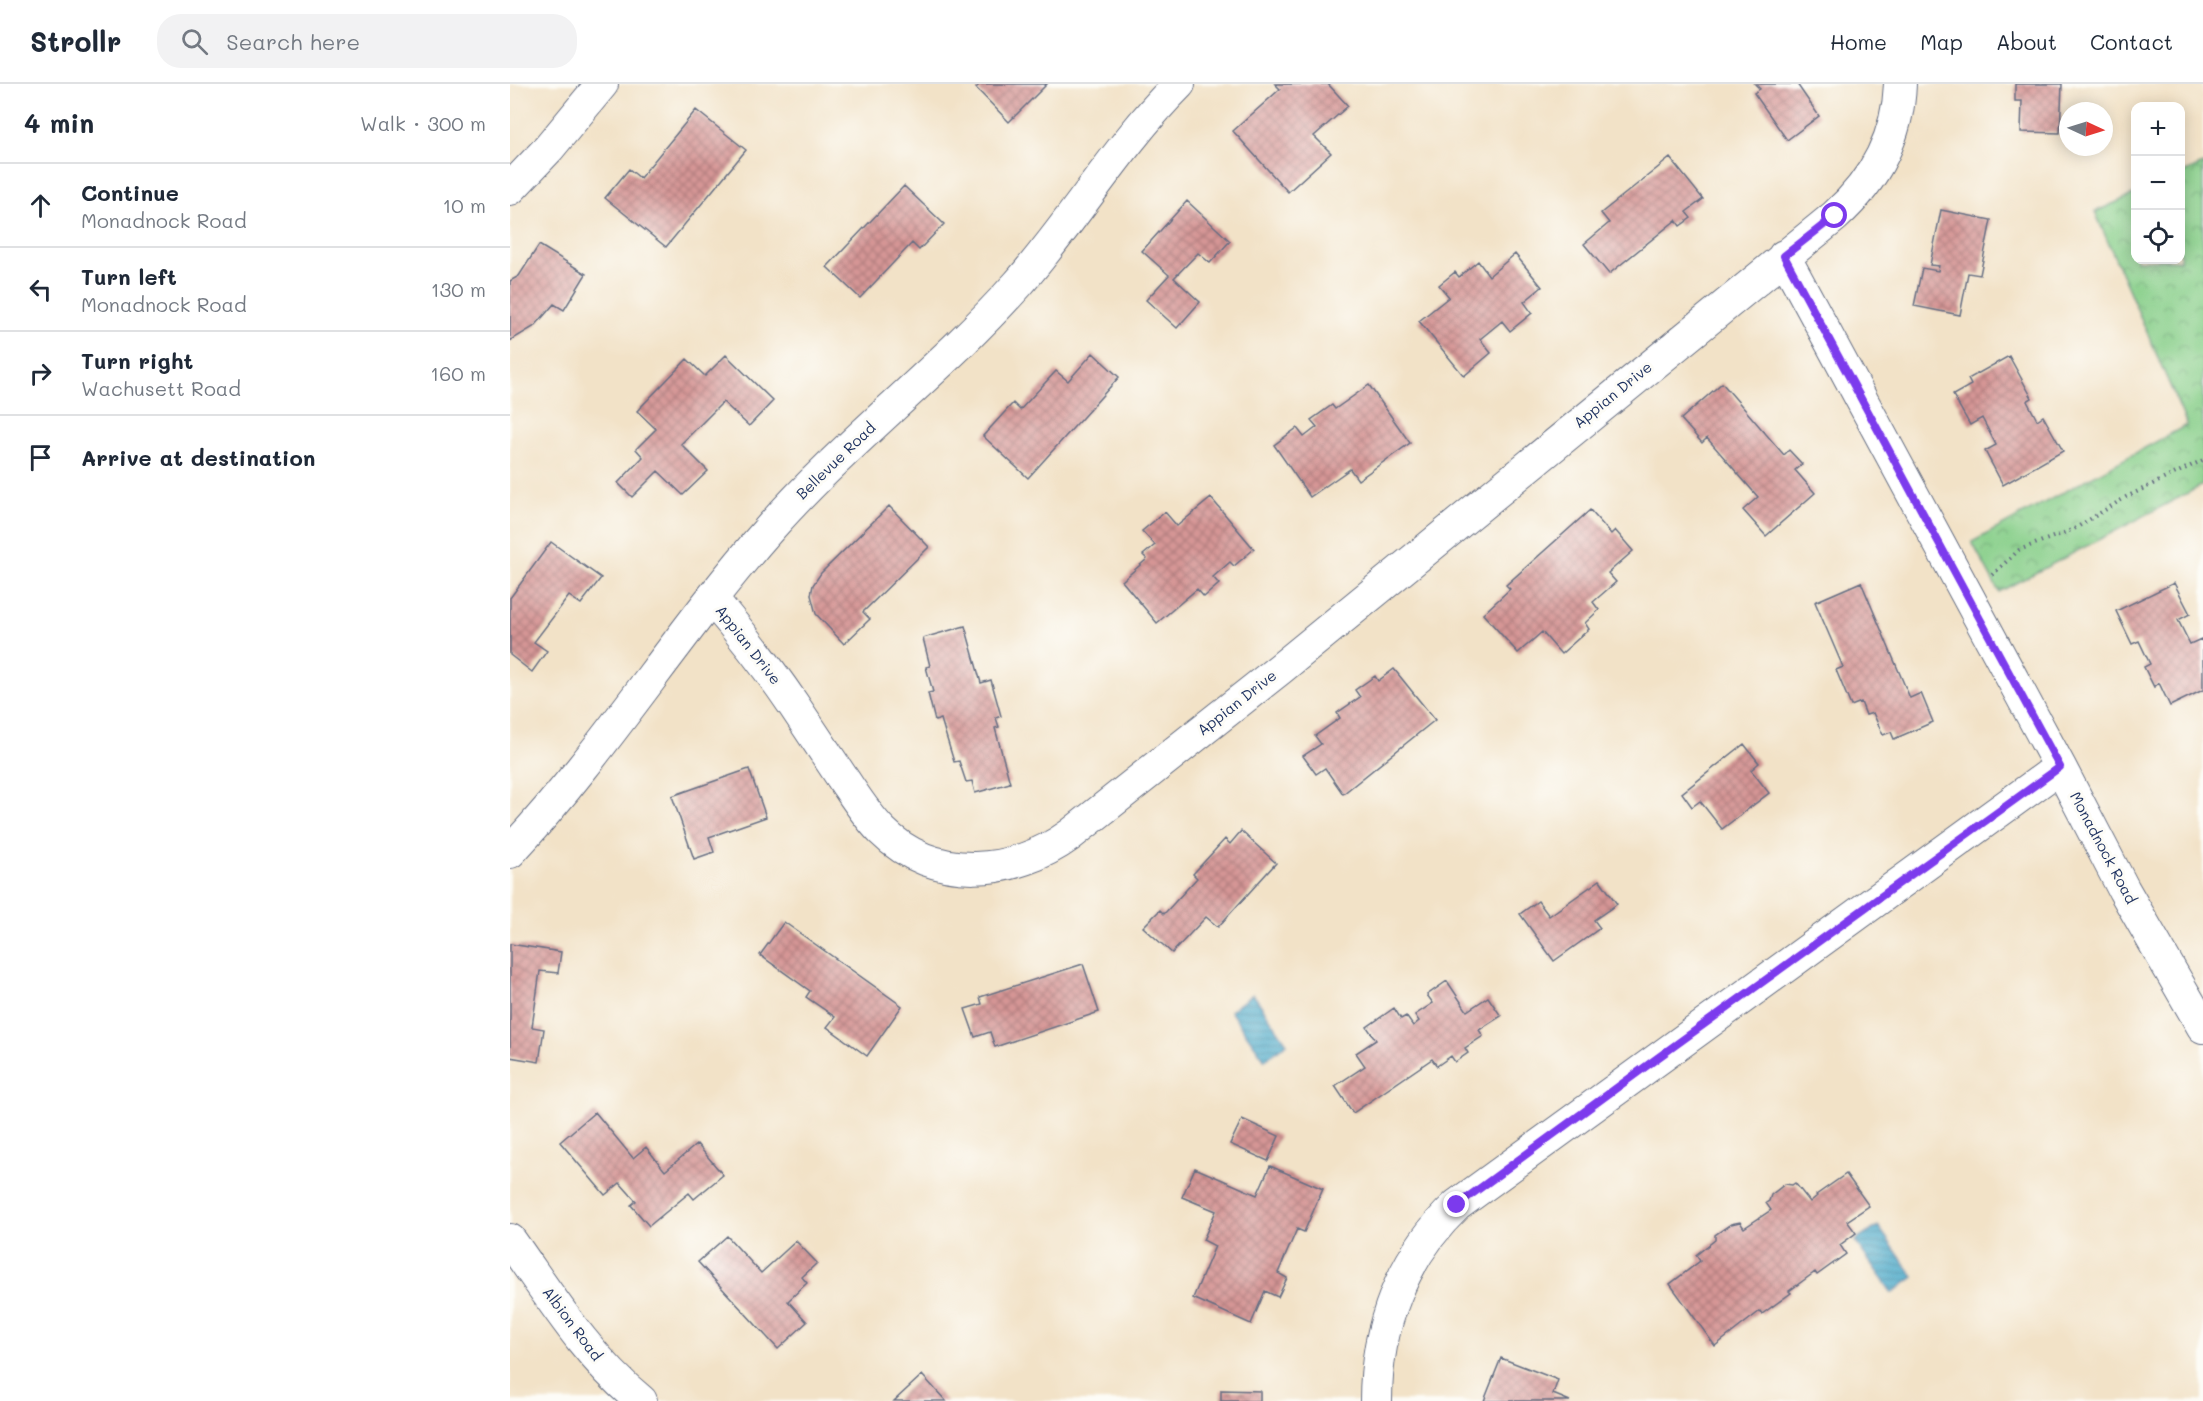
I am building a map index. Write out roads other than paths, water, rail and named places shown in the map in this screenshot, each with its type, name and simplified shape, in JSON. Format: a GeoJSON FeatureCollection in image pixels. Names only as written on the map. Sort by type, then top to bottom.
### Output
{"type":"FeatureCollection","features":[{"type":"Feature","properties":{"kind":"street"},"geometry":{"type":"LineString","coordinates":[[510,189],[542,156],[602,84]]}},
{"type":"Feature","properties":{"kind":"street","name":"Bellevue Road"},"geometry":{"type":"LineString","coordinates":[[510,852],[578,775],[712,599],[788,508],[1016,286],[1065,228],[1126,143],[1179,84]]}},
{"type":"Feature","properties":{"kind":"street"},"geometry":{"type":"LineString","coordinates":[[1784,256],[1846,206],[1874,173],[1893,128],[1900,84]]}},
{"type":"Feature","properties":{"kind":"street","name":"Appian Drive"},"geometry":{"type":"LineString","coordinates":[[712,599],[774,676],[856,798],[884,833],[916,855],[953,867],[992,868],[1020,862],[1058,844],[1280,669],[1784,256]]}},
{"type":"Feature","properties":{"kind":"street","name":"Monadnock Road"},"geometry":{"type":"LineString","coordinates":[[1784,256],[2124,890],[2203,1027]]}},
{"type":"Feature","properties":{"kind":"street"},"geometry":{"type":"LineString","coordinates":[[1376,1401],[1378,1352],[1398,1287],[1419,1249],[1442,1219],[1457,1205],[2060,767]]}},
{"type":"Feature","properties":{"kind":"street","name":"Albion Road"},"geometry":{"type":"LineString","coordinates":[[510,1240],[584,1341],[610,1372],[641,1401]]}},
{"type":"Feature","properties":{"kind":"water"},"geometry":{"type":"Polygon","coordinates":[[[1253,994],[1287,1043],[1265,1060],[1230,1011],[1253,994]]]}},
{"type":"Feature","properties":{"kind":"water"},"geometry":{"type":"Polygon","coordinates":[[[1878,1226],[1914,1277],[1892,1293],[1855,1241],[1878,1226]]]}}]}
